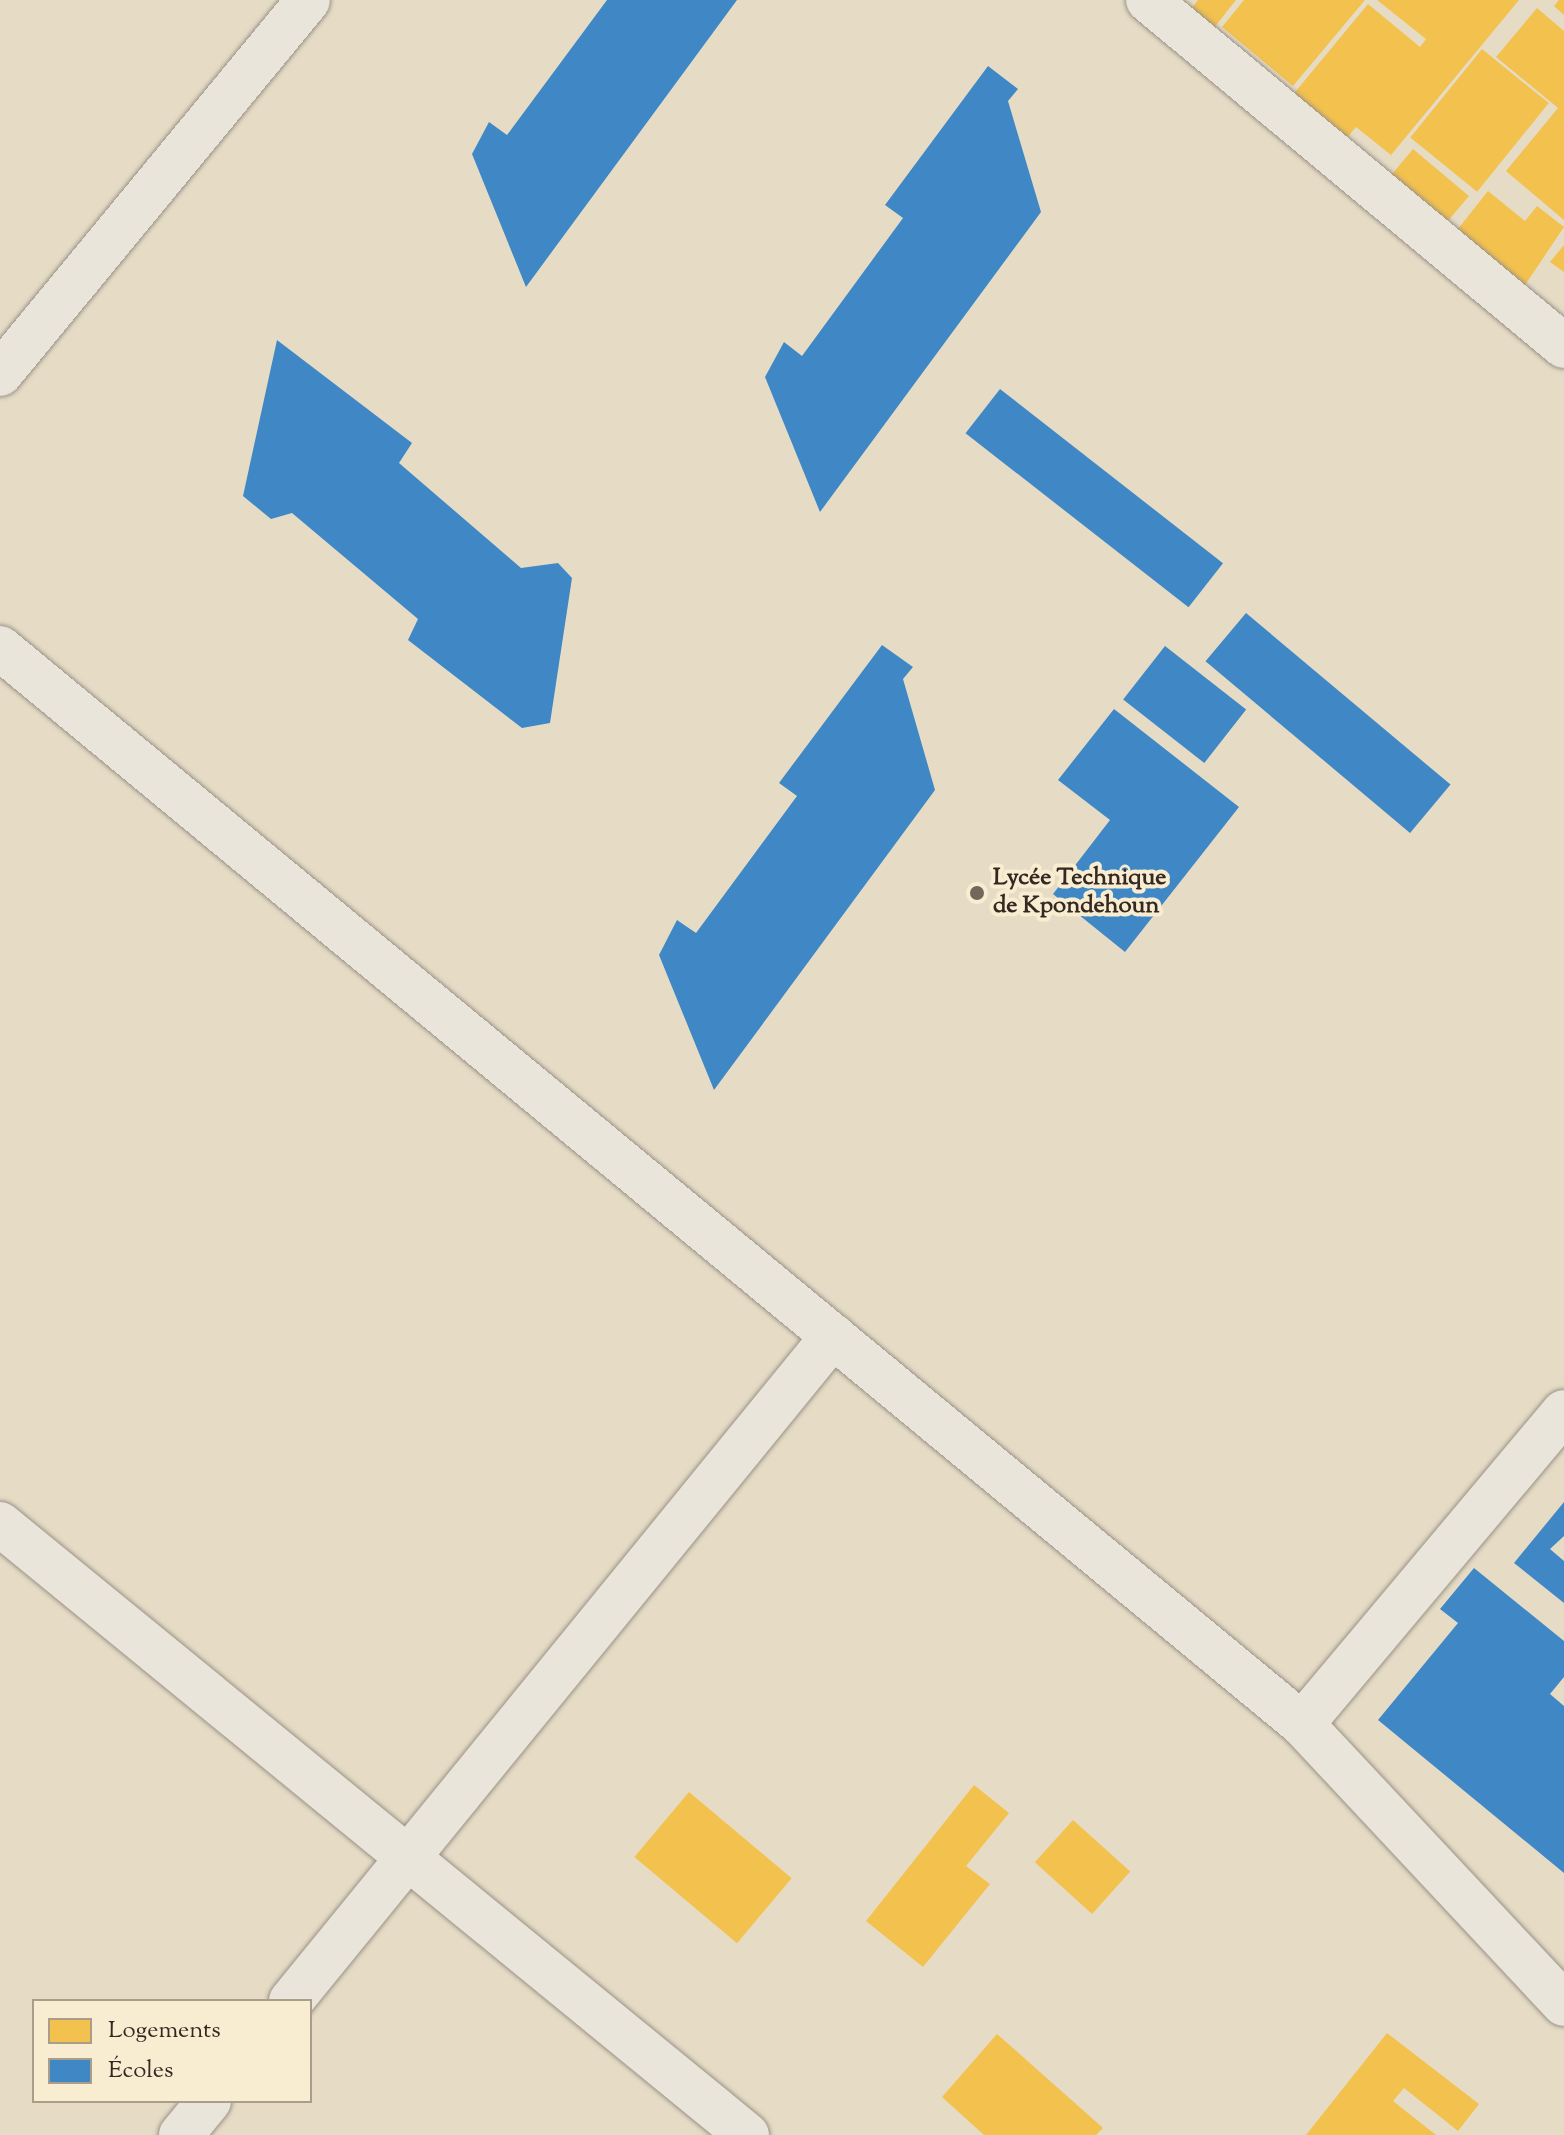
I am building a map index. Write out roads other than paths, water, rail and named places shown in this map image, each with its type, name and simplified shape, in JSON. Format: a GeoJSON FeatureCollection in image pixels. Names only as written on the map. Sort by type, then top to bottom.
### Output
{"type":"FeatureCollection","features":[{"type":"Feature","properties":{"kind":"street"},"geometry":{"type":"LineString","coordinates":[[0,374],[308,0]]}},
{"type":"Feature","properties":{"kind":"street"},"geometry":{"type":"LineString","coordinates":[[1148,0],[1564,346]]}},
{"type":"Feature","properties":{"kind":"street"},"geometry":{"type":"LineString","coordinates":[[0,648],[1302,1724],[1564,2004]]}},
{"type":"Feature","properties":{"kind":"street"},"geometry":{"type":"LineString","coordinates":[[293,1999],[833,1336]]}},
{"type":"Feature","properties":{"kind":"street"},"geometry":{"type":"LineString","coordinates":[[1302,1724],[1564,1412]]}},
{"type":"Feature","properties":{"kind":"street"},"geometry":{"type":"LineString","coordinates":[[0,1524],[747,2135]]}},
{"type":"Feature","properties":{"kind":"street"},"geometry":{"type":"LineString","coordinates":[[181,2135],[207,2103]]}},
{"type":"Feature","properties":{"kind":"place","name":"Lycée Technique de Kpondehoun"},"geometry":{"type":"Point","coordinates":[977,893]}}]}
